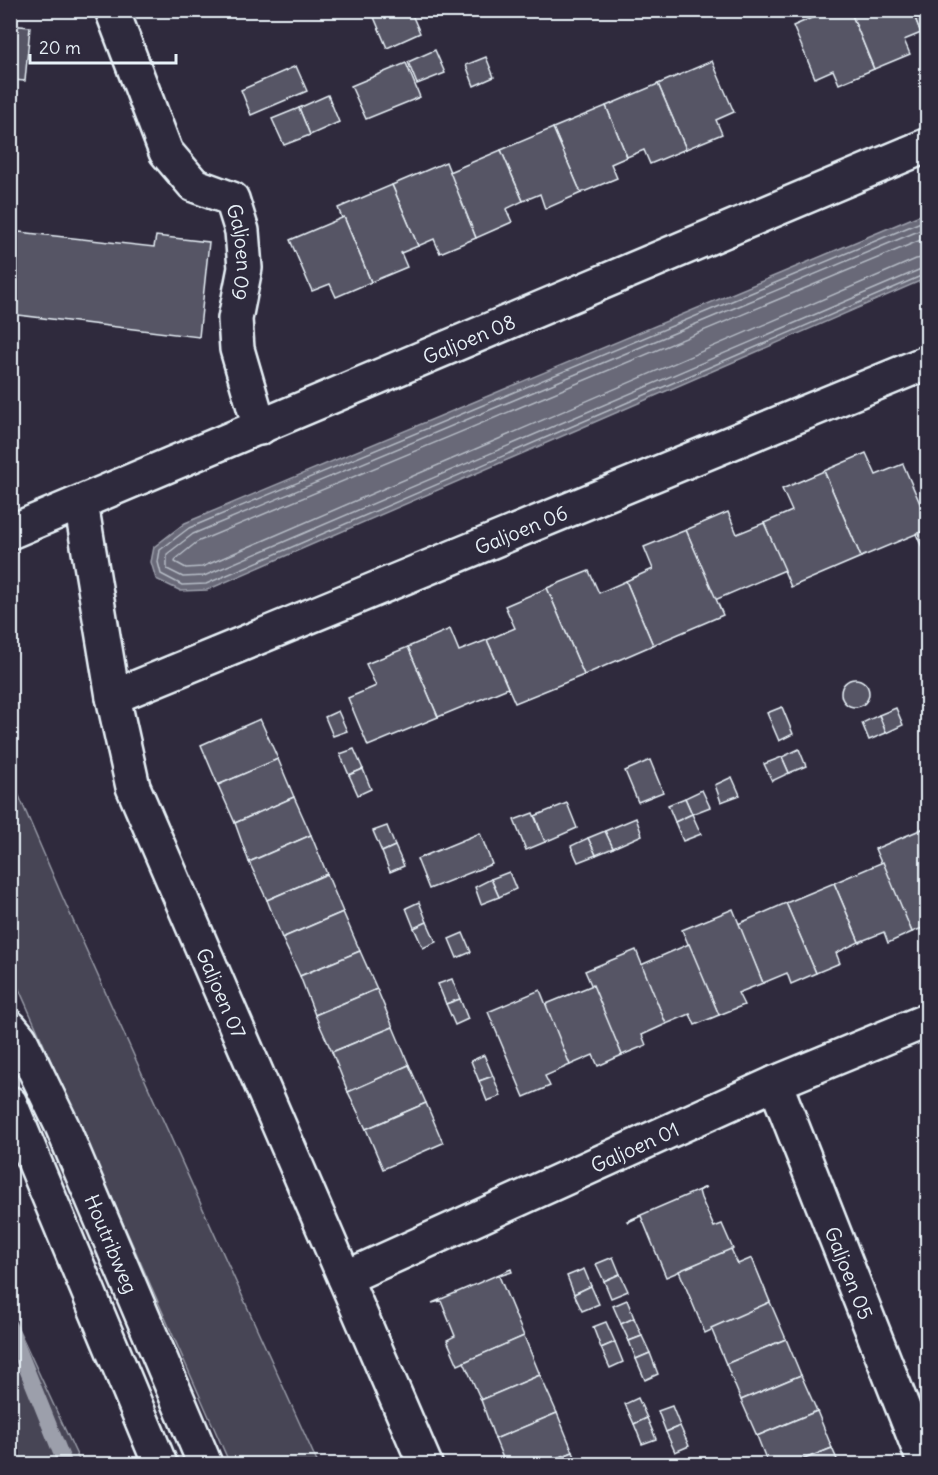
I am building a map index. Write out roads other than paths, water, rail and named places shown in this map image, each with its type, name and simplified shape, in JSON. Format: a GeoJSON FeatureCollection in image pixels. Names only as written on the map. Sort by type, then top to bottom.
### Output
{"type":"FeatureCollection","features":[{"type":"Feature","properties":{"kind":"street","name":"Galjoen 09"},"geometry":{"type":"LineString","coordinates":[[112,10],[166,152],[194,185],[232,199],[242,231],[245,268],[235,319],[237,349],[260,428]]}},
{"type":"Feature","properties":{"kind":"street","name":"Galjoen 08"},"geometry":{"type":"LineString","coordinates":[[10,532],[927,146]]}},
{"type":"Feature","properties":{"kind":"street","name":"Galjoen 06"},"geometry":{"type":"LineString","coordinates":[[114,697],[927,362]]}},
{"type":"Feature","properties":{"kind":"street","name":"Galjoen 07"},"geometry":{"type":"LineString","coordinates":[[81,503],[114,697],[133,787],[425,1464]]}},
{"type":"Feature","properties":{"kind":"street","name":"Galjoen 01"},"geometry":{"type":"LineString","coordinates":[[345,1278],[775,1083],[927,1020]]}},
{"type":"Feature","properties":{"kind":"street","name":"Houtribweg"},"geometry":{"type":"LineString","coordinates":[[10,1027],[20,1039],[62,1126],[205,1464]]}},
{"type":"Feature","properties":{"kind":"street","name":"Galjoen 05"},"geometry":{"type":"LineString","coordinates":[[775,1083],[925,1464]]}},
{"type":"Feature","properties":{"kind":"street","name":"Houtribweg"},"geometry":{"type":"LineString","coordinates":[[10,1103],[160,1464]]}},
{"type":"Feature","properties":{"kind":"water"},"geometry":{"type":"Polygon","coordinates":[[[927,212],[927,278],[207,590],[181,591],[156,579],[151,562],[154,547],[185,523],[927,212]]]}},
{"type":"Feature","properties":{"kind":"waterway"},"geometry":{"type":"LineString","coordinates":[[10,1328],[65,1464]]}}]}
